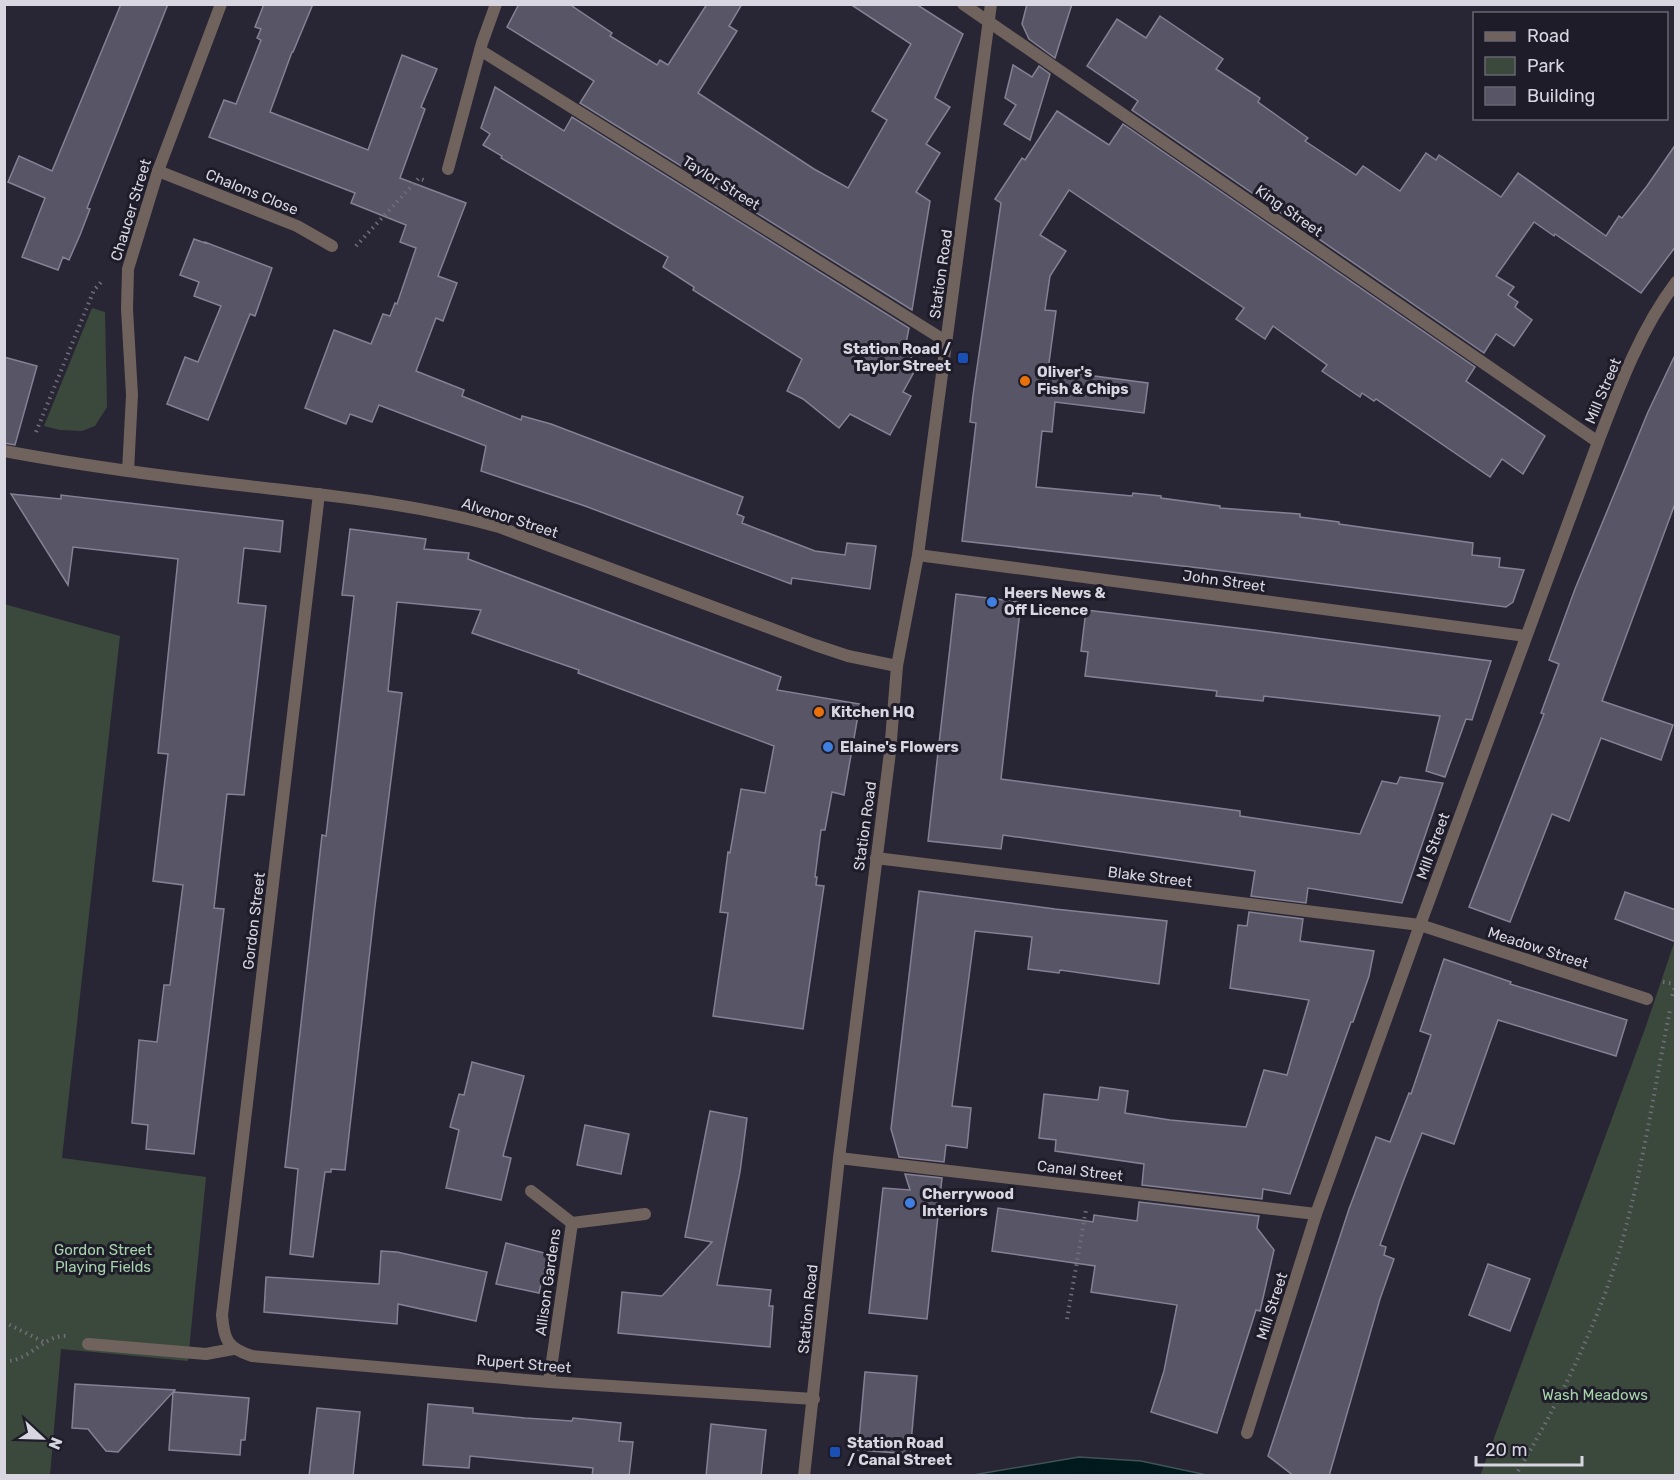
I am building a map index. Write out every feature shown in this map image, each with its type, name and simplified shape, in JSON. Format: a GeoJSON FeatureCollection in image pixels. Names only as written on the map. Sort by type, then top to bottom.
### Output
{"type":"FeatureCollection","features":[{"type":"Feature","properties":{"kind":"street","name":"Chaucer Street"},"geometry":{"type":"LineString","coordinates":[[128,471],[132,395],[126,293],[128,269],[158,171],[221,4]]}},
{"type":"Feature","properties":{"kind":"street"},"geometry":{"type":"LineString","coordinates":[[448,169],[480,50],[496,4]]}},
{"type":"Feature","properties":{"kind":"street","name":"King Street"},"geometry":{"type":"LineString","coordinates":[[963,4],[1598,442]]}},
{"type":"Feature","properties":{"kind":"street","name":"Station Road"},"geometry":{"type":"LineString","coordinates":[[804,1476],[839,1158],[890,752],[897,666],[918,555],[991,4]]}},
{"type":"Feature","properties":{"kind":"street","name":"Taylor Street"},"geometry":{"type":"LineString","coordinates":[[480,50],[947,342]]}},
{"type":"Feature","properties":{"kind":"street","name":"Chalons Close"},"geometry":{"type":"LineString","coordinates":[[158,171],[297,226],[332,246]]}},
{"type":"Feature","properties":{"kind":"street","name":"Mill Street"},"geometry":{"type":"LineString","coordinates":[[1247,1433],[1316,1214],[1598,442],[1620,385],[1650,322],[1659,304],[1676,282]]}},
{"type":"Feature","properties":{"kind":"street","name":"Alvenor Street"},"geometry":{"type":"LineString","coordinates":[[4,451],[128,471],[319,494],[456,515],[499,527],[815,645],[848,656],[897,666]]}},
{"type":"Feature","properties":{"kind":"street","name":"Gordon Street"},"geometry":{"type":"LineString","coordinates":[[233,1349],[225,1338],[222,1315],[319,494]]}},
{"type":"Feature","properties":{"kind":"street","name":"John Street"},"geometry":{"type":"LineString","coordinates":[[918,555],[1526,636]]}},
{"type":"Feature","properties":{"kind":"street","name":"Blake Street"},"geometry":{"type":"LineString","coordinates":[[876,858],[1420,925]]}},
{"type":"Feature","properties":{"kind":"street","name":"Meadow Street"},"geometry":{"type":"LineString","coordinates":[[1420,925],[1647,999]]}},
{"type":"Feature","properties":{"kind":"street","name":"Canal Street"},"geometry":{"type":"LineString","coordinates":[[839,1158],[1316,1214]]}},
{"type":"Feature","properties":{"kind":"street","name":"Allison Gardens"},"geometry":{"type":"LineString","coordinates":[[531,1191],[572,1223],[645,1214]]}},
{"type":"Feature","properties":{"kind":"street","name":"Allison Gardens"},"geometry":{"type":"LineString","coordinates":[[549,1382],[572,1223]]}},
{"type":"Feature","properties":{"kind":"street"},"geometry":{"type":"LineString","coordinates":[[88,1344],[206,1354],[233,1349]]}},
{"type":"Feature","properties":{"kind":"street","name":"Rupert Street"},"geometry":{"type":"LineString","coordinates":[[233,1349],[252,1356],[549,1382],[814,1400]]}},
{"type":"Feature","properties":{"kind":"path"},"geometry":{"type":"LineString","coordinates":[[332,246],[355,246],[419,178],[442,188],[448,169]]}},
{"type":"Feature","properties":{"kind":"path"},"geometry":{"type":"LineString","coordinates":[[26,455],[94,290],[108,274]]}},
{"type":"Feature","properties":{"kind":"path"},"geometry":{"type":"LineString","coordinates":[[1515,1476],[1555,1405],[1594,1320],[1624,1236],[1639,1173],[1676,984]]}},
{"type":"Feature","properties":{"kind":"path"},"geometry":{"type":"LineString","coordinates":[[1066,1318],[1090,1187]]}},
{"type":"Feature","properties":{"kind":"path"},"geometry":{"type":"LineString","coordinates":[[4,1322],[46,1343]]}},
{"type":"Feature","properties":{"kind":"path"},"geometry":{"type":"LineString","coordinates":[[4,1361],[10,1362],[58,1335],[69,1336]]}},
{"type":"Feature","properties":{"kind":"green space"},"geometry":{"type":"Polygon","coordinates":[[[92,308],[105,312],[107,407],[95,426],[82,431],[60,430],[44,426],[92,308]]]}},
{"type":"Feature","properties":{"kind":"green space","name":"Gordon Street Playing Fields"},"geometry":{"type":"Polygon","coordinates":[[[4,604],[120,636],[62,1158],[206,1177],[188,1361],[61,1349],[50,1475],[5,1475],[4,604]]]}},
{"type":"Feature","properties":{"kind":"green space","name":"Wash Meadows"},"geometry":{"type":"Polygon","coordinates":[[[1675,940],[1675,1475],[1480,1476],[1646,1026],[1675,940]]]}},
{"type":"Feature","properties":{"kind":"shaded area"},"geometry":{"type":"Polygon","coordinates":[[[1079,1457],[1141,1461],[1207,1475],[973,1475],[1079,1457]]]}},
{"type":"Feature","properties":{"kind":"building"},"geometry":{"type":"Polygon","coordinates":[[[121,4],[168,4],[87,208],[90,209],[80,235],[69,260],[63,257],[58,270],[22,257],[45,198],[8,182],[19,156],[52,171],[121,4]]]}},
{"type":"Feature","properties":{"kind":"building"},"geometry":{"type":"Polygon","coordinates":[[[264,4],[313,4],[270,112],[368,150],[402,55],[437,69],[421,107],[425,109],[400,178],[466,203],[438,276],[457,283],[443,321],[436,318],[416,371],[464,390],[462,396],[521,420],[522,416],[551,424],[743,497],[737,514],[744,517],[742,523],[815,551],[845,555],[847,543],[876,546],[870,589],[792,578],[791,584],[585,506],[481,471],[486,446],[379,405],[372,422],[350,414],[346,424],[305,408],[334,330],[371,344],[383,314],[390,316],[395,303],[397,304],[416,248],[400,242],[406,225],[351,203],[355,193],[209,137],[224,100],[236,104],[261,40],[257,38],[261,29],[255,27],[264,4]]]}},
{"type":"Feature","properties":{"kind":"building"},"geometry":{"type":"Polygon","coordinates":[[[519,4],[569,4],[612,33],[610,36],[657,65],[660,60],[668,65],[707,4],[742,4],[729,26],[737,31],[698,93],[814,169],[848,188],[887,120],[872,111],[911,44],[850,4],[916,4],[963,34],[935,98],[950,107],[926,144],[940,153],[916,192],[930,201],[912,310],[580,103],[594,81],[507,27],[519,4]]]}},
{"type":"Feature","properties":{"kind":"building"},"geometry":{"type":"Polygon","coordinates":[[[1027,4],[1072,4],[1055,58],[1029,39],[1022,24],[1027,4]]]}},
{"type":"Feature","properties":{"kind":"building"},"geometry":{"type":"Polygon","coordinates":[[[1160,16],[1223,59],[1216,69],[1260,98],[1258,102],[1308,138],[1305,141],[1356,175],[1363,166],[1400,191],[1426,153],[1436,160],[1439,155],[1501,197],[1518,173],[1606,236],[1619,216],[1622,218],[1647,186],[1676,144],[1676,246],[1641,293],[1534,222],[1496,276],[1514,287],[1508,295],[1518,302],[1515,307],[1532,320],[1514,346],[1496,334],[1484,353],[1132,110],[1138,101],[1087,66],[1117,19],[1146,38],[1160,16]]]}},
{"type":"Feature","properties":{"kind":"building"},"geometry":{"type":"Polygon","coordinates":[[[1013,65],[1032,77],[1039,66],[1050,74],[1030,140],[1004,124],[1016,105],[1005,98],[1013,65]]]}},
{"type":"Feature","properties":{"kind":"building"},"geometry":{"type":"Polygon","coordinates":[[[495,87],[564,131],[572,117],[909,328],[906,343],[916,348],[906,368],[914,372],[903,392],[911,396],[890,435],[850,414],[839,428],[803,399],[787,391],[802,359],[693,290],[694,287],[663,267],[668,257],[483,145],[490,134],[481,128],[495,87]]]}},
{"type":"Feature","properties":{"kind":"building"},"geometry":{"type":"Polygon","coordinates":[[[1057,111],[1109,145],[1123,124],[1475,367],[1466,381],[1545,436],[1523,474],[1502,459],[1490,477],[1376,399],[1374,401],[1362,393],[1360,397],[1322,371],[1327,365],[1273,326],[1265,339],[1236,319],[1244,308],[1069,190],[1040,235],[1066,251],[1050,276],[1045,310],[1056,311],[1048,370],[1148,383],[1144,413],[1055,402],[1052,432],[1042,431],[1036,487],[1132,496],[1133,493],[1161,496],[1161,498],[1220,506],[1220,508],[1300,514],[1300,517],[1339,522],[1339,524],[1473,543],[1472,555],[1500,558],[1499,567],[1524,570],[1513,602],[1506,607],[1200,568],[962,541],[976,423],[970,422],[973,395],[1001,203],[995,199],[1022,158],[1025,160],[1057,111]]]}},
{"type":"Feature","properties":{"kind":"building"},"geometry":{"type":"Polygon","coordinates":[[[194,239],[272,268],[255,316],[250,314],[208,420],[167,404],[185,357],[198,362],[221,306],[194,296],[199,282],[180,275],[194,239]]]}},
{"type":"Feature","properties":{"kind":"building"},"geometry":{"type":"Polygon","coordinates":[[[1676,353],[1676,501],[1602,701],[1673,725],[1661,760],[1601,738],[1569,821],[1552,814],[1510,922],[1469,907],[1544,714],[1541,713],[1559,664],[1549,660],[1575,589],[1648,412],[1676,353]]]}},
{"type":"Feature","properties":{"kind":"building"},"geometry":{"type":"Polygon","coordinates":[[[4,357],[37,366],[15,445],[4,443],[4,357]]]}},
{"type":"Feature","properties":{"kind":"building"},"geometry":{"type":"Polygon","coordinates":[[[11,494],[61,499],[61,495],[283,521],[280,552],[244,548],[238,603],[266,606],[244,795],[227,794],[214,908],[224,909],[194,1154],[146,1149],[148,1125],[132,1123],[139,1040],[157,1042],[164,985],[170,985],[183,885],[153,881],[168,754],[158,753],[178,559],[73,547],[68,585],[11,494]]]}},
{"type":"Feature","properties":{"kind":"building"},"geometry":{"type":"Polygon","coordinates":[[[350,529],[426,539],[424,549],[469,553],[468,559],[781,677],[777,690],[860,704],[844,795],[832,792],[825,830],[821,830],[815,877],[817,877],[816,885],[824,886],[803,1029],[713,1016],[728,913],[720,912],[728,852],[730,853],[741,789],[765,793],[774,746],[578,673],[579,670],[472,633],[481,610],[397,602],[388,691],[402,693],[345,1170],[331,1169],[331,1172],[325,1172],[313,1257],[290,1254],[298,1169],[285,1167],[322,835],[326,836],[354,596],[342,595],[350,529]]]}},
{"type":"Feature","properties":{"kind":"building"},"geometry":{"type":"Polygon","coordinates":[[[956,594],[1021,602],[1001,779],[1240,811],[1240,816],[1360,834],[1382,781],[1397,784],[1400,777],[1443,783],[1402,903],[1308,888],[1306,903],[1251,896],[1255,871],[1003,835],[1001,849],[928,841],[956,594]]]}},
{"type":"Feature","properties":{"kind":"building"},"geometry":{"type":"Polygon","coordinates":[[[1086,610],[1491,661],[1472,720],[1466,719],[1445,777],[1426,771],[1440,716],[1264,696],[1263,701],[1216,696],[1217,691],[1085,676],[1088,652],[1081,651],[1086,610]]]}},
{"type":"Feature","properties":{"kind":"building"},"geometry":{"type":"Polygon","coordinates":[[[919,891],[1167,921],[1159,984],[1060,970],[1059,973],[1028,969],[1032,937],[975,931],[952,1106],[971,1108],[967,1148],[946,1145],[944,1162],[899,1157],[891,1129],[919,891]]]}},
{"type":"Feature","properties":{"kind":"building"},"geometry":{"type":"Polygon","coordinates":[[[1625,892],[1676,910],[1676,942],[1615,919],[1625,892]]]}},
{"type":"Feature","properties":{"kind":"building"},"geometry":{"type":"Polygon","coordinates":[[[1249,912],[1303,919],[1300,941],[1374,951],[1369,976],[1290,1194],[1263,1189],[1262,1199],[1142,1185],[1144,1164],[1055,1151],[1056,1140],[1039,1138],[1044,1094],[1098,1100],[1100,1087],[1128,1091],[1125,1113],[1246,1127],[1264,1070],[1287,1075],[1309,1000],[1230,988],[1238,925],[1247,926],[1249,912]]]}},
{"type":"Feature","properties":{"kind":"building"},"geometry":{"type":"Polygon","coordinates":[[[1444,959],[1511,982],[1510,984],[1627,1020],[1616,1056],[1498,1020],[1454,1144],[1422,1133],[1403,1182],[1380,1245],[1386,1247],[1384,1255],[1394,1259],[1380,1299],[1329,1476],[1294,1476],[1268,1456],[1349,1209],[1376,1137],[1390,1142],[1409,1093],[1411,1094],[1431,1035],[1420,1031],[1444,959]]]}},
{"type":"Feature","properties":{"kind":"building"},"geometry":{"type":"Polygon","coordinates":[[[472,1062],[524,1076],[503,1156],[511,1158],[501,1200],[446,1188],[459,1130],[450,1127],[459,1094],[464,1095],[472,1062]]]}},
{"type":"Feature","properties":{"kind":"building"},"geometry":{"type":"Polygon","coordinates":[[[710,1111],[747,1118],[740,1172],[717,1285],[771,1290],[769,1306],[773,1306],[770,1347],[618,1333],[622,1292],[662,1296],[712,1242],[685,1237],[710,1111]]]}},
{"type":"Feature","properties":{"kind":"building"},"geometry":{"type":"Polygon","coordinates":[[[585,1125],[629,1134],[621,1174],[577,1165],[585,1125]]]}},
{"type":"Feature","properties":{"kind":"building"},"geometry":{"type":"Polygon","coordinates":[[[905,1174],[942,1178],[927,1319],[869,1313],[883,1188],[910,1190],[905,1174]]]}},
{"type":"Feature","properties":{"kind":"building"},"geometry":{"type":"Polygon","coordinates":[[[1139,1202],[1259,1216],[1257,1228],[1274,1250],[1260,1311],[1256,1310],[1217,1433],[1151,1412],[1164,1371],[1177,1305],[1091,1292],[1095,1266],[992,1251],[998,1208],[1093,1222],[1094,1215],[1137,1221],[1139,1202]]]}},
{"type":"Feature","properties":{"kind":"building"},"geometry":{"type":"Polygon","coordinates":[[[506,1243],[548,1254],[539,1293],[496,1284],[506,1243]]]}},
{"type":"Feature","properties":{"kind":"building"},"geometry":{"type":"Polygon","coordinates":[[[381,1251],[397,1252],[487,1272],[476,1321],[398,1304],[397,1324],[264,1312],[266,1277],[379,1284],[381,1251]]]}},
{"type":"Feature","properties":{"kind":"building"},"geometry":{"type":"Polygon","coordinates":[[[1488,1264],[1530,1279],[1510,1331],[1469,1315],[1488,1264]]]}},
{"type":"Feature","properties":{"kind":"building"},"geometry":{"type":"Polygon","coordinates":[[[865,1372],[917,1376],[910,1454],[858,1450],[865,1372]]]}},
{"type":"Feature","properties":{"kind":"building"},"geometry":{"type":"Polygon","coordinates":[[[75,1384],[175,1390],[174,1392],[249,1398],[245,1440],[241,1440],[240,1455],[169,1450],[173,1392],[118,1452],[106,1451],[88,1429],[72,1428],[75,1384]]]}},
{"type":"Feature","properties":{"kind":"building"},"geometry":{"type":"Polygon","coordinates":[[[428,1404],[473,1408],[473,1413],[621,1423],[619,1441],[633,1442],[629,1476],[592,1476],[593,1468],[470,1456],[469,1468],[423,1465],[428,1404]]]}},
{"type":"Feature","properties":{"kind":"building"},"geometry":{"type":"Polygon","coordinates":[[[317,1408],[360,1412],[353,1476],[309,1476],[317,1408]]]}},
{"type":"Feature","properties":{"kind":"building"},"geometry":{"type":"Polygon","coordinates":[[[711,1424],[766,1430],[761,1476],[706,1476],[711,1424]]]}},
{"type":"Feature","properties":{"kind":"place","name":"Station Road / Taylor Street"},"geometry":{"type":"Point","coordinates":[963,358]}},
{"type":"Feature","properties":{"kind":"place","name":"Oliver's Fish & Chips"},"geometry":{"type":"Point","coordinates":[1025,381]}},
{"type":"Feature","properties":{"kind":"place","name":"Heers News & Off Licence"},"geometry":{"type":"Point","coordinates":[992,602]}},
{"type":"Feature","properties":{"kind":"place","name":"Kitchen HQ"},"geometry":{"type":"Point","coordinates":[819,712]}},
{"type":"Feature","properties":{"kind":"place","name":"Elaine's Flowers"},"geometry":{"type":"Point","coordinates":[828,747]}},
{"type":"Feature","properties":{"kind":"place","name":"Cherrywood Interiors"},"geometry":{"type":"Point","coordinates":[910,1203]}},
{"type":"Feature","properties":{"kind":"place","name":"Station Road / Canal Street"},"geometry":{"type":"Point","coordinates":[835,1452]}}]}
